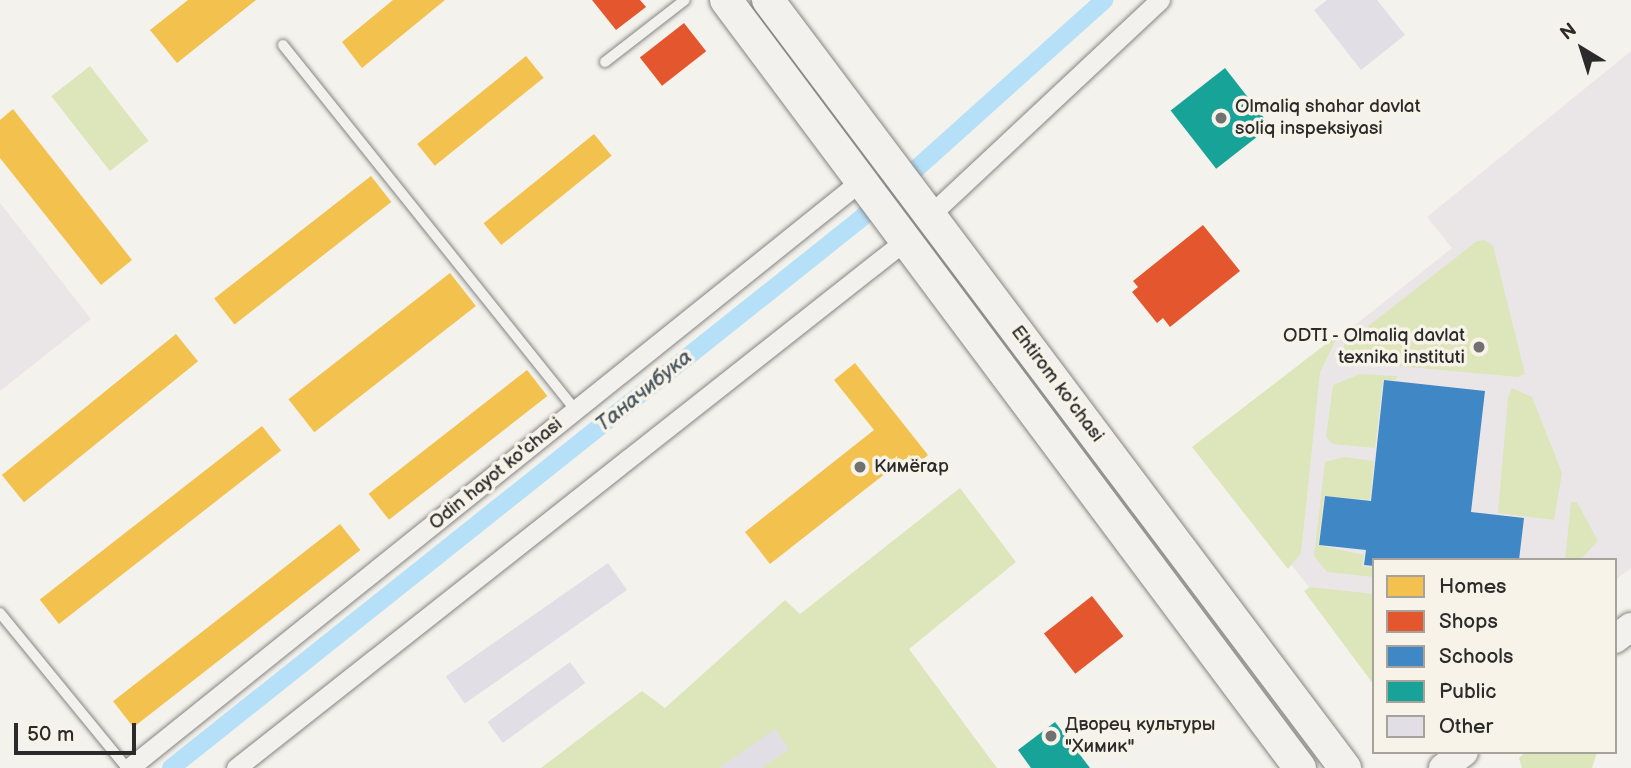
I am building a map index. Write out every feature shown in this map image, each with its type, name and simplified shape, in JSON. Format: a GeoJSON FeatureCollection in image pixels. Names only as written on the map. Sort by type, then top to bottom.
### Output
{"type":"FeatureCollection","features":[{"type":"Feature","properties":{"kind":"main road","name":"Ehtirom ko'chasi"},"geometry":{"type":"LineString","coordinates":[[726,0],[1300,768]]}},
{"type":"Feature","properties":{"kind":"main road","name":"Ehtirom ko'chasi"},"geometry":{"type":"LineString","coordinates":[[768,0],[1345,768]]}},
{"type":"Feature","properties":{"kind":"main road"},"geometry":{"type":"LineString","coordinates":[[1443,768],[1461,754]]}},
{"type":"Feature","properties":{"kind":"street"},"geometry":{"type":"LineString","coordinates":[[927,211],[1160,0]]}},
{"type":"Feature","properties":{"kind":"street","name":"Odin hayot ko'chasi"},"geometry":{"type":"LineString","coordinates":[[128,768],[862,180]]}},
{"type":"Feature","properties":{"kind":"street"},"geometry":{"type":"LineString","coordinates":[[236,768],[907,239]]}},
{"type":"Feature","properties":{"kind":"lane"},"geometry":{"type":"LineString","coordinates":[[605,62],[685,0]]}},
{"type":"Feature","properties":{"kind":"lane"},"geometry":{"type":"LineString","coordinates":[[283,45],[575,410]]}},
{"type":"Feature","properties":{"kind":"lane"},"geometry":{"type":"LineString","coordinates":[[0,614],[128,768]]}},
{"type":"Feature","properties":{"kind":"shaded area","name":"ODTI - Olmaliq davlat texnika instituti"},"geometry":{"type":"Polygon","coordinates":[[[1631,51],[1631,568],[1617,578],[1617,558],[1372,558],[1372,670],[1202,447],[1452,248],[1427,217],[1631,51]]]}},
{"type":"Feature","properties":{"kind":"shaded area"},"geometry":{"type":"Polygon","coordinates":[[[0,203],[91,319],[0,391],[0,203]]]}},
{"type":"Feature","properties":{"kind":"green space"},"geometry":{"type":"Polygon","coordinates":[[[90,66],[148,141],[110,171],[51,96],[90,66]]]}},
{"type":"Feature","properties":{"kind":"green space"},"geometry":{"type":"Polygon","coordinates":[[[1485,240],[1493,246],[1525,374],[1518,377],[1341,361],[1344,345],[1477,241],[1485,240]]]}},
{"type":"Feature","properties":{"kind":"green space"},"geometry":{"type":"Polygon","coordinates":[[[1339,334],[1320,372],[1301,553],[1288,569],[1192,447],[1339,334]]]}},
{"type":"Feature","properties":{"kind":"green space"},"geometry":{"type":"Polygon","coordinates":[[[1360,374],[1397,376],[1396,380],[1383,380],[1375,448],[1333,444],[1326,437],[1333,385],[1360,374]]]}},
{"type":"Feature","properties":{"kind":"green space"},"geometry":{"type":"Polygon","coordinates":[[[1512,388],[1532,397],[1562,473],[1554,520],[1498,513],[1508,397],[1512,388]]]}},
{"type":"Feature","properties":{"kind":"green space"},"geometry":{"type":"Polygon","coordinates":[[[1345,457],[1374,461],[1370,500],[1324,496],[1318,545],[1364,555],[1362,566],[1372,568],[1372,577],[1327,572],[1314,556],[1325,462],[1345,457]]]}},
{"type":"Feature","properties":{"kind":"green space"},"geometry":{"type":"Polygon","coordinates":[[[960,488],[1016,562],[909,649],[997,768],[541,768],[642,691],[665,708],[785,600],[800,614],[960,488]]]}},
{"type":"Feature","properties":{"kind":"green space"},"geometry":{"type":"Polygon","coordinates":[[[1571,502],[1577,502],[1598,541],[1582,558],[1565,558],[1571,502]]]}},
{"type":"Feature","properties":{"kind":"green space"},"geometry":{"type":"Polygon","coordinates":[[[1310,587],[1372,594],[1372,682],[1304,591],[1310,587]]]}},
{"type":"Feature","properties":{"kind":"green space"},"geometry":{"type":"Polygon","coordinates":[[[1524,754],[1596,754],[1592,768],[1522,768],[1519,758],[1524,754]]]}},
{"type":"Feature","properties":{"kind":"building: Homes"},"geometry":{"type":"Polygon","coordinates":[[[188,0],[256,0],[177,63],[150,30],[188,0]]]}},
{"type":"Feature","properties":{"kind":"building: Homes"},"geometry":{"type":"Polygon","coordinates":[[[393,0],[445,0],[362,68],[342,42],[393,0]]]}},
{"type":"Feature","properties":{"kind":"building: Homes"},"geometry":{"type":"Polygon","coordinates":[[[526,56],[544,78],[435,166],[417,144],[526,56]]]}},
{"type":"Feature","properties":{"kind":"building: Homes"},"geometry":{"type":"Polygon","coordinates":[[[13,109],[132,260],[101,285],[0,158],[0,120],[13,109]]]}},
{"type":"Feature","properties":{"kind":"building: Homes"},"geometry":{"type":"Polygon","coordinates":[[[594,134],[612,156],[501,245],[484,223],[594,134]]]}},
{"type":"Feature","properties":{"kind":"building: Homes"},"geometry":{"type":"Polygon","coordinates":[[[371,176],[391,202],[235,325],[214,299],[371,176]]]}},
{"type":"Feature","properties":{"kind":"building: Homes"},"geometry":{"type":"Polygon","coordinates":[[[450,273],[476,306],[314,432],[288,399],[450,273]]]}},
{"type":"Feature","properties":{"kind":"building: Homes"},"geometry":{"type":"Polygon","coordinates":[[[176,334],[198,361],[24,502],[2,475],[176,334]]]}},
{"type":"Feature","properties":{"kind":"building: Homes","name":"Кимёгар"},"geometry":{"type":"Polygon","coordinates":[[[855,363],[928,455],[908,472],[900,462],[770,564],[745,532],[874,430],[834,380],[855,363]]]}},
{"type":"Feature","properties":{"kind":"building: Homes"},"geometry":{"type":"Polygon","coordinates":[[[527,370],[547,396],[389,520],[369,494],[527,370]]]}},
{"type":"Feature","properties":{"kind":"building: Homes"},"geometry":{"type":"Polygon","coordinates":[[[262,426],[281,450],[59,624],[40,600],[262,426]]]}},
{"type":"Feature","properties":{"kind":"building: Homes"},"geometry":{"type":"Polygon","coordinates":[[[340,524],[360,550],[133,727],[113,701],[340,524]]]}},
{"type":"Feature","properties":{"kind":"building: Shops"},"geometry":{"type":"Polygon","coordinates":[[[592,0],[640,0],[646,7],[616,30],[592,0]]]}},
{"type":"Feature","properties":{"kind":"building: Shops"},"geometry":{"type":"Polygon","coordinates":[[[684,23],[706,51],[662,86],[640,57],[684,23]]]}},
{"type":"Feature","properties":{"kind":"building: Shops"},"geometry":{"type":"Polygon","coordinates":[[[1203,225],[1240,271],[1170,327],[1163,318],[1157,323],[1132,292],[1138,287],[1133,281],[1203,225]]]}},
{"type":"Feature","properties":{"kind":"building: Shops"},"geometry":{"type":"Polygon","coordinates":[[[1092,596],[1123,636],[1075,674],[1044,634],[1092,596]]]}},
{"type":"Feature","properties":{"kind":"building: Schools"},"geometry":{"type":"Polygon","coordinates":[[[1384,380],[1485,391],[1471,512],[1524,518],[1519,558],[1372,558],[1372,566],[1364,565],[1366,550],[1319,545],[1325,496],[1371,501],[1384,380]]]}},
{"type":"Feature","properties":{"kind":"building: Public","name":"Olmaliq shahar davlat soliq inspeksiyasi"},"geometry":{"type":"Polygon","coordinates":[[[1225,68],[1271,126],[1216,169],[1171,110],[1225,68]]]}},
{"type":"Feature","properties":{"kind":"building: Public","name":"Дворец культуры \"Химик\""},"geometry":{"type":"Polygon","coordinates":[[[1055,722],[1090,768],[1031,768],[1018,750],[1055,722]]]}},
{"type":"Feature","properties":{"kind":"building: Other"},"geometry":{"type":"Polygon","coordinates":[[[1327,0],[1377,0],[1405,35],[1361,70],[1314,10],[1327,0]]]}},
{"type":"Feature","properties":{"kind":"building: Other"},"geometry":{"type":"Polygon","coordinates":[[[608,563],[627,590],[465,704],[446,677],[608,563]]]}},
{"type":"Feature","properties":{"kind":"building: Other"},"geometry":{"type":"Polygon","coordinates":[[[570,662],[585,683],[503,743],[487,722],[570,662]]]}},
{"type":"Feature","properties":{"kind":"building: Other"},"geometry":{"type":"Polygon","coordinates":[[[775,729],[789,749],[761,768],[719,768],[775,729]]]}},
{"type":"Feature","properties":{"kind":"waterway","name":"Таначибука"},"geometry":{"type":"LineString","coordinates":[[171,768],[858,221],[1104,0]]}},
{"type":"Feature","properties":{"kind":"place","name":"Olmaliq shahar davlat soliq inspeksiyasi"},"geometry":{"type":"Point","coordinates":[1221,118]}},
{"type":"Feature","properties":{"kind":"place","name":"ODTI - Olmaliq davlat texnika instituti"},"geometry":{"type":"Point","coordinates":[1479,347]}},
{"type":"Feature","properties":{"kind":"place","name":"Кимёгар"},"geometry":{"type":"Point","coordinates":[860,467]}},
{"type":"Feature","properties":{"kind":"place","name":"Дворец культуры \"Химик\""},"geometry":{"type":"Point","coordinates":[1051,736]}}]}
